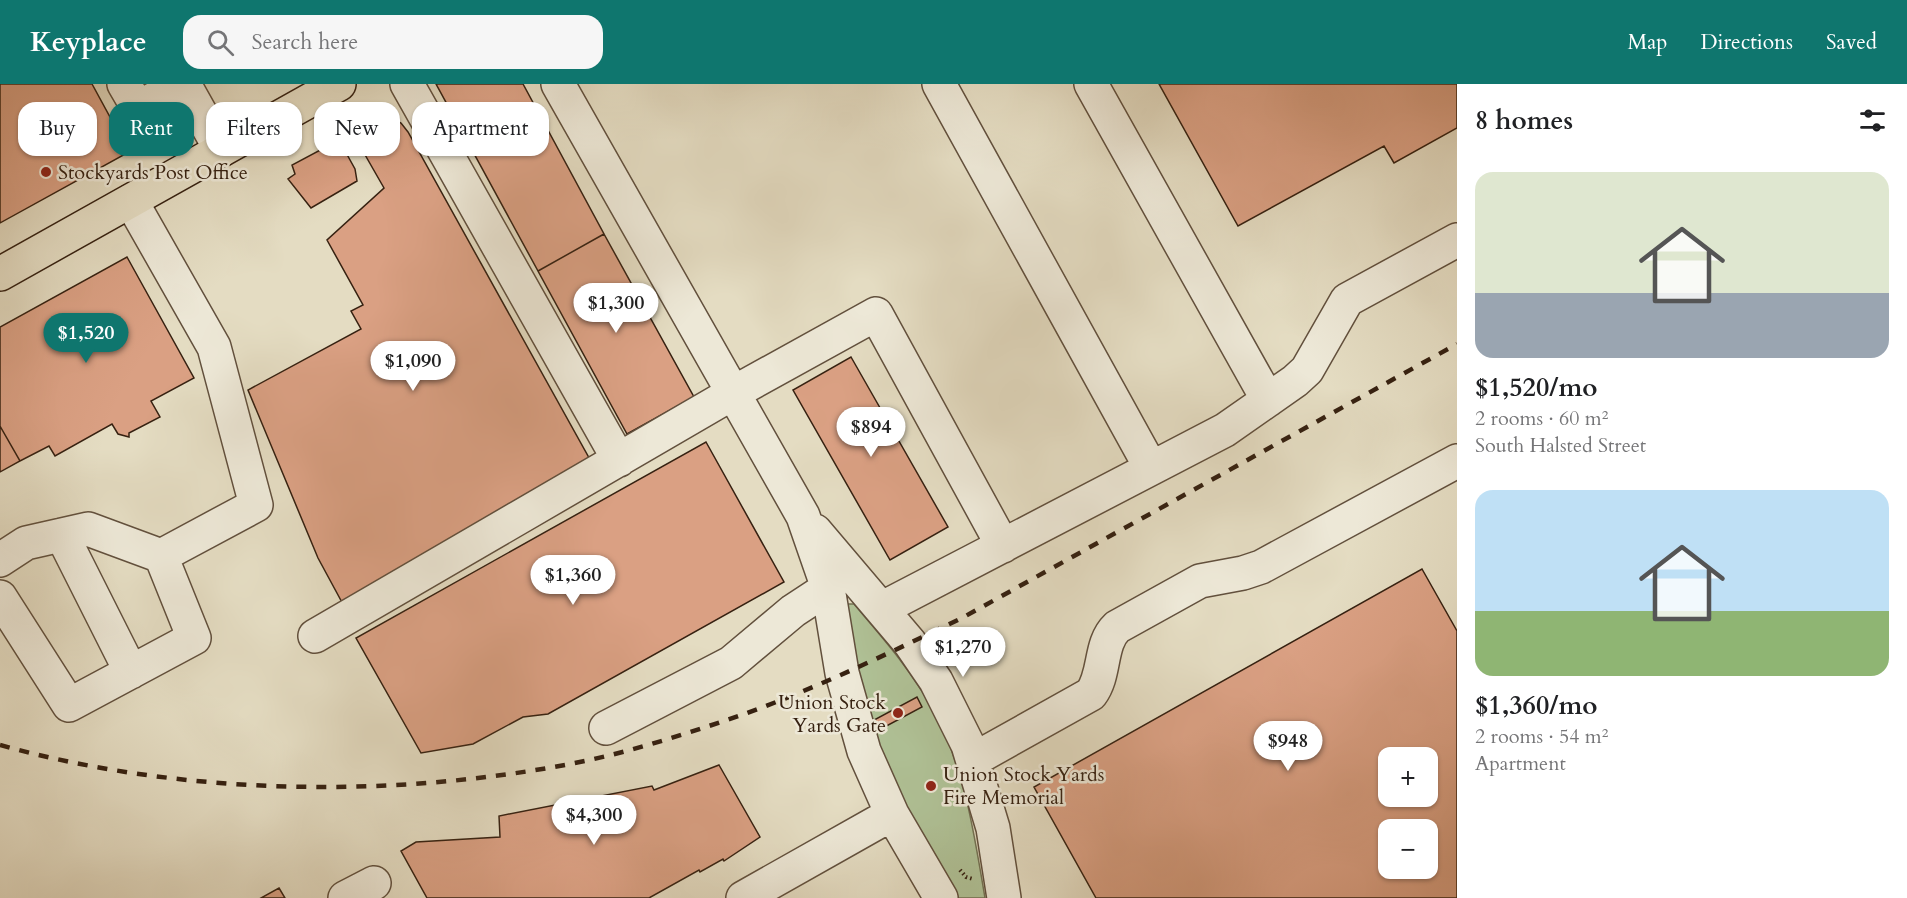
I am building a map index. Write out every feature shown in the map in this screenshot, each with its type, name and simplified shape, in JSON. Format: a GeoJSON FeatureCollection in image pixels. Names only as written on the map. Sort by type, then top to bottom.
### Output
{"type":"FeatureCollection","features":[{"type":"Feature","properties":{"kind":"main road"},"geometry":{"type":"LineString","coordinates":[[302,105],[339,84]]}},
{"type":"Feature","properties":{"kind":"main road"},"geometry":{"type":"LineString","coordinates":[[0,274],[210,156]]}},
{"type":"Feature","properties":{"kind":"street"},"geometry":{"type":"LineString","coordinates":[[124,84],[138,108],[183,84],[206,124]]}},
{"type":"Feature","properties":{"kind":"street"},"geometry":{"type":"LineString","coordinates":[[407,84],[620,460]]}},
{"type":"Feature","properties":{"kind":"street"},"geometry":{"type":"LineString","coordinates":[[558,84],[802,516],[828,588],[842,673],[864,751],[891,814],[941,898]]}},
{"type":"Feature","properties":{"kind":"street"},"geometry":{"type":"LineString","coordinates":[[939,84],[1150,468]]}},
{"type":"Feature","properties":{"kind":"street"},"geometry":{"type":"LineString","coordinates":[[1091,84],[1268,400]]}},
{"type":"Feature","properties":{"kind":"street"},"geometry":{"type":"LineString","coordinates":[[131,201],[214,347],[256,505],[161,556]]}},
{"type":"Feature","properties":{"kind":"street"},"geometry":{"type":"LineString","coordinates":[[881,609],[1225,430],[1307,370],[1347,300],[1457,240]]}},
{"type":"Feature","properties":{"kind":"street"},"geometry":{"type":"LineString","coordinates":[[315,636],[733,393],[876,314],[1003,546]]}},
{"type":"Feature","properties":{"kind":"street"},"geometry":{"type":"LineString","coordinates":[[973,760],[1090,694],[1096,687],[1108,639],[1117,627],[1200,581],[1243,573],[1261,567],[1457,461]]}},
{"type":"Feature","properties":{"kind":"street"},"geometry":{"type":"LineString","coordinates":[[802,516],[910,643],[936,681],[968,745],[973,760],[993,828],[1004,898]]}},
{"type":"Feature","properties":{"kind":"street"},"geometry":{"type":"LineString","coordinates":[[0,560],[26,543],[88,529],[161,556],[194,638],[69,705],[0,597]]}},
{"type":"Feature","properties":{"kind":"street"},"geometry":{"type":"LineString","coordinates":[[62,535],[131,672]]}},
{"type":"Feature","properties":{"kind":"street"},"geometry":{"type":"LineString","coordinates":[[606,728],[731,663],[793,611],[828,588]]}},
{"type":"Feature","properties":{"kind":"street"},"geometry":{"type":"LineString","coordinates":[[743,898],[891,814]]}},
{"type":"Feature","properties":{"kind":"street"},"geometry":{"type":"LineString","coordinates":[[345,898],[374,883]]}},
{"type":"Feature","properties":{"kind":"green space"},"geometry":{"type":"Polygon","coordinates":[[[847,604],[854,604],[896,655],[925,696],[944,732],[967,801],[985,898],[958,898],[889,778],[862,691],[845,611],[847,604]]]}},
{"type":"Feature","properties":{"kind":"building","name":"Stockyards Post Office"},"geometry":{"type":"Polygon","coordinates":[[[0,84],[92,84],[109,115],[109,156],[122,156],[0,223],[0,84]]]}},
{"type":"Feature","properties":{"kind":"building"},"geometry":{"type":"Polygon","coordinates":[[[436,84],[523,84],[533,102],[446,102],[436,84]]]}},
{"type":"Feature","properties":{"kind":"building"},"geometry":{"type":"Polygon","coordinates":[[[1159,84],[1457,84],[1457,128],[1394,163],[1384,146],[1238,226],[1159,84]]]}},
{"type":"Feature","properties":{"kind":"building"},"geometry":{"type":"Polygon","coordinates":[[[400,122],[412,139],[412,156],[421,156],[593,465],[344,606],[318,558],[248,390],[361,329],[351,311],[363,305],[327,240],[384,188],[366,156],[400,156],[400,122]]]}},
{"type":"Feature","properties":{"kind":"building"},"geometry":{"type":"Polygon","coordinates":[[[549,132],[604,234],[538,271],[475,156],[549,156],[549,132]]]}},
{"type":"Feature","properties":{"kind":"building"},"geometry":{"type":"Polygon","coordinates":[[[314,153],[314,156],[348,156],[355,169],[357,181],[311,208],[288,179],[295,174],[292,165],[314,153]]]}},
{"type":"Feature","properties":{"kind":"building"},"geometry":{"type":"Polygon","coordinates":[[[604,234],[694,397],[627,434],[538,271],[604,234]]]}},
{"type":"Feature","properties":{"kind":"building"},"geometry":{"type":"Polygon","coordinates":[[[127,257],[194,378],[151,401],[160,417],[129,433],[129,437],[118,434],[112,424],[55,456],[49,446],[20,461],[0,426],[0,327],[127,257]]]}},
{"type":"Feature","properties":{"kind":"building"},"geometry":{"type":"Polygon","coordinates":[[[851,357],[948,527],[890,560],[793,390],[851,357]]]}},
{"type":"Feature","properties":{"kind":"building"},"geometry":{"type":"Polygon","coordinates":[[[0,426],[20,461],[0,472],[0,426]]]}},
{"type":"Feature","properties":{"kind":"building"},"geometry":{"type":"Polygon","coordinates":[[[706,442],[784,582],[548,714],[523,717],[473,744],[421,753],[356,638],[706,442]]]}},
{"type":"Feature","properties":{"kind":"building"},"geometry":{"type":"Polygon","coordinates":[[[1422,569],[1457,631],[1457,898],[1096,898],[1034,787],[1422,569]]]}},
{"type":"Feature","properties":{"kind":"building","name":"Union Stock Yards Gate"},"geometry":{"type":"Polygon","coordinates":[[[917,697],[922,707],[879,730],[874,720],[917,697]]]}},
{"type":"Feature","properties":{"kind":"building"},"geometry":{"type":"Polygon","coordinates":[[[719,765],[760,837],[724,861],[723,859],[700,872],[699,870],[649,898],[427,898],[401,851],[416,842],[500,837],[499,816],[652,786],[654,790],[719,765]]]}},
{"type":"Feature","properties":{"kind":"building"},"geometry":{"type":"Polygon","coordinates":[[[279,888],[285,898],[261,898],[279,888]]]}},
{"type":"Feature","properties":{"kind":"railway"},"geometry":{"type":"LineString","coordinates":[[0,745],[69,762],[139,774],[211,782],[356,787],[429,783],[500,775],[570,764],[628,750],[724,721],[785,699],[962,618],[1457,344]]}},
{"type":"Feature","properties":{"kind":"place","name":"Stockyards Post Office"},"geometry":{"type":"Point","coordinates":[46,172]}},
{"type":"Feature","properties":{"kind":"place","name":"Union Stock Yards Gate"},"geometry":{"type":"Point","coordinates":[898,713]}},
{"type":"Feature","properties":{"kind":"place","name":"Union Stock Yards Fire Memorial"},"geometry":{"type":"Point","coordinates":[931,786]}}]}
